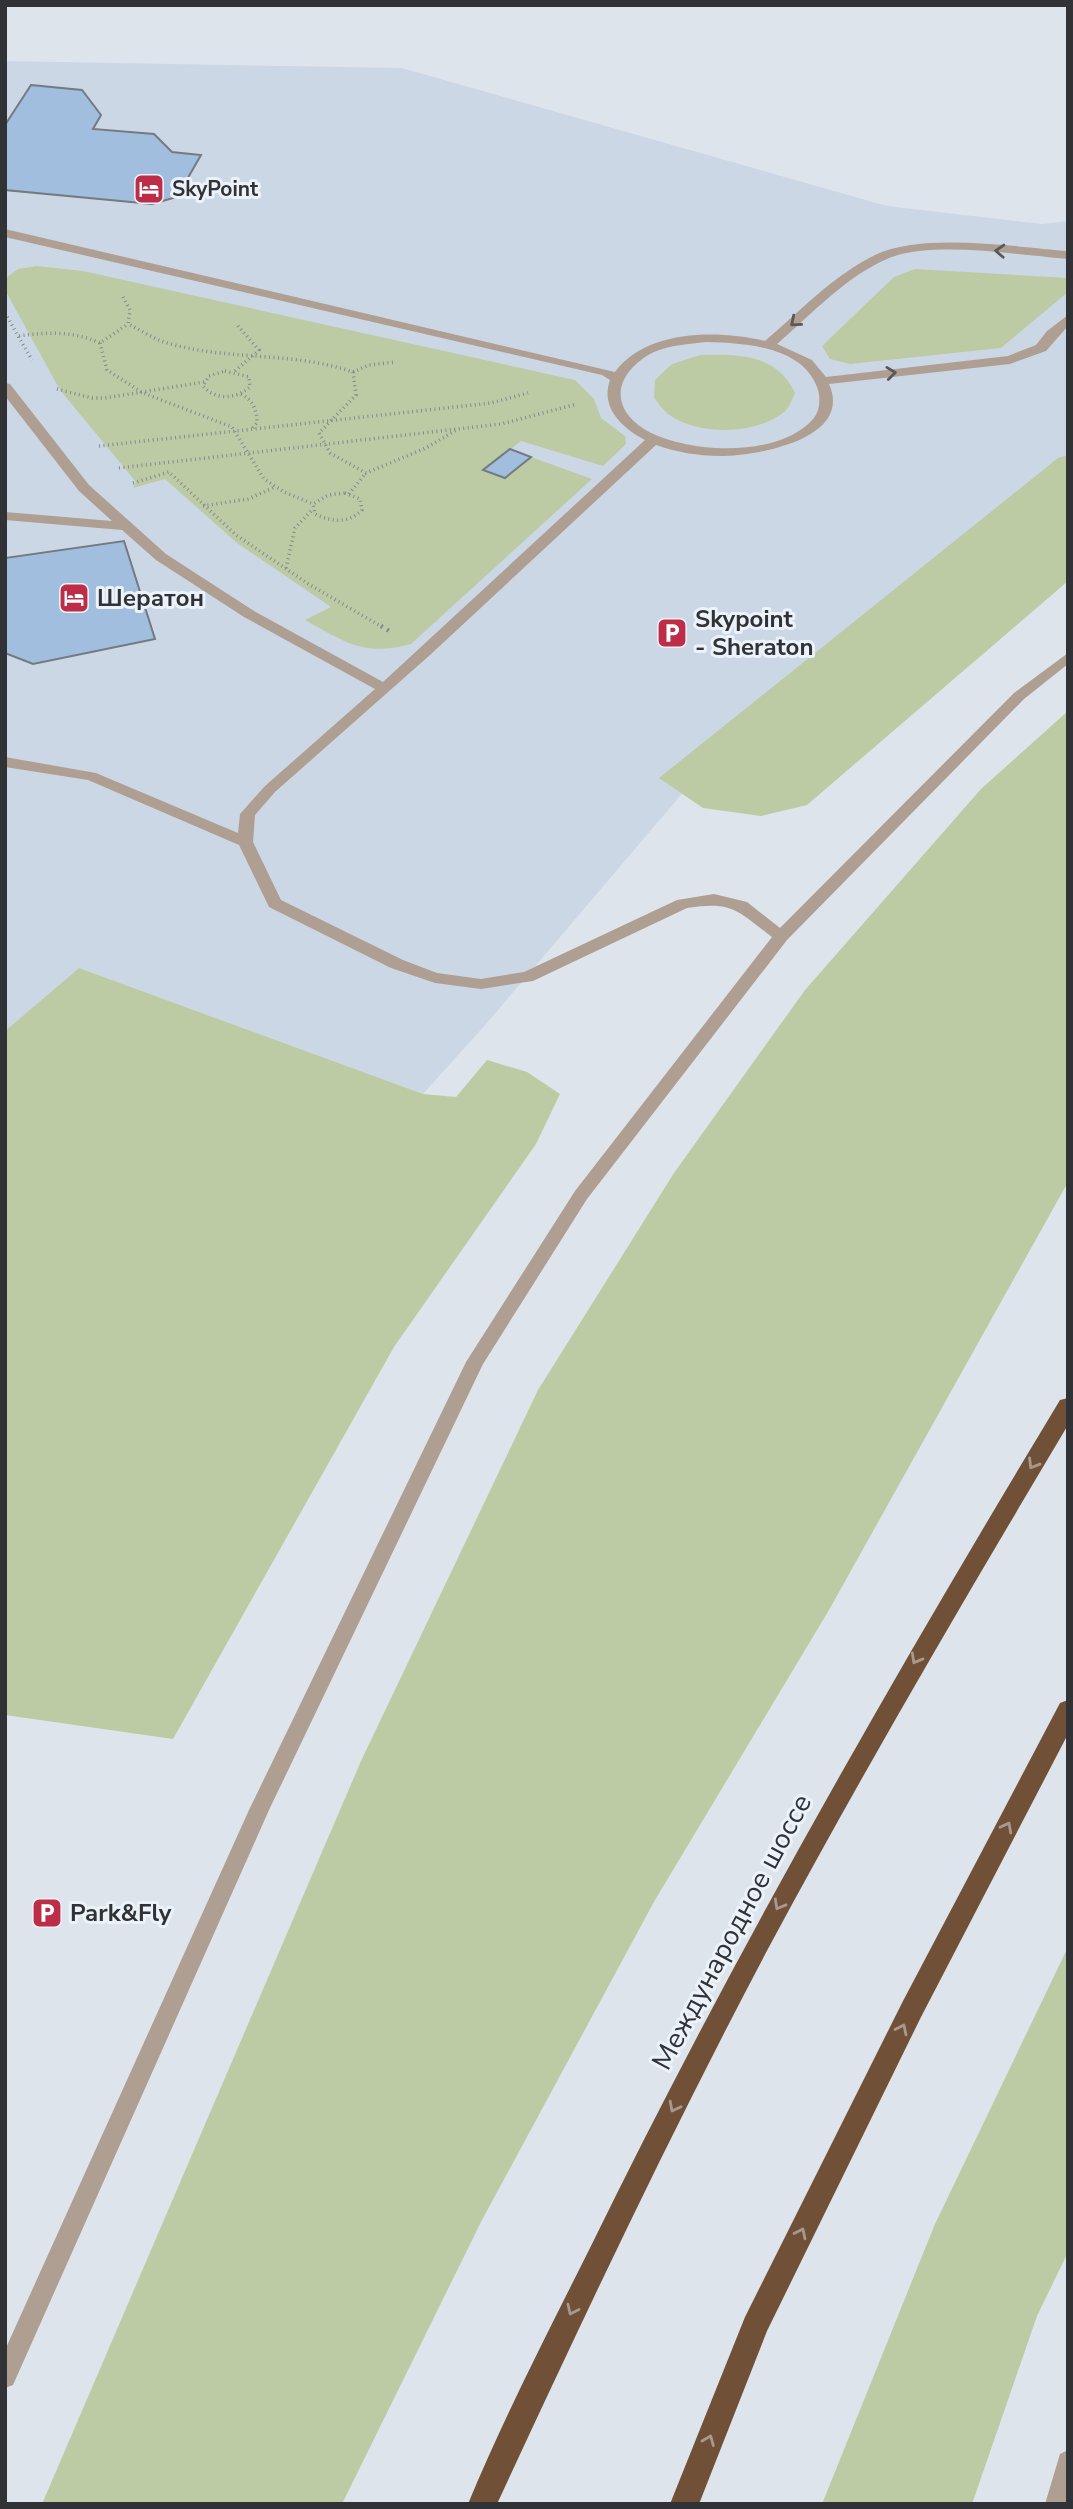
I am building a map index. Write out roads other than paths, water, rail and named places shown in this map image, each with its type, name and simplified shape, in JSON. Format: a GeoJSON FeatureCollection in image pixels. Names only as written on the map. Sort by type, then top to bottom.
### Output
{"type":"FeatureCollection","features":[{"type":"Feature","properties":{"kind":"highway","name":"Международное шоссе"},"geometry":{"type":"LineString","coordinates":[[482,2504],[597,2255],[758,1942],[920,1653],[1068,1406]]}},
{"type":"Feature","properties":{"kind":"highway"},"geometry":{"type":"LineString","coordinates":[[684,2504],[755,2326],[912,2009],[1068,1710]]}},
{"type":"Feature","properties":{"kind":"street"},"geometry":{"type":"LineString","coordinates":[[5,233],[611,375]]}},
{"type":"Feature","properties":{"kind":"street"},"geometry":{"type":"LineString","coordinates":[[768,345],[847,279],[895,251],[950,249],[1068,255]]}},
{"type":"Feature","properties":{"kind":"street"},"geometry":{"type":"LineString","coordinates":[[823,381],[1010,360],[1041,348],[1051,334],[1068,319]]}},
{"type":"Feature","properties":{"kind":"street"},"geometry":{"type":"LineString","coordinates":[[706,338],[738,339],[768,345],[792,354],[811,367],[823,381],[827,399],[821,416],[806,431],[781,444],[751,451],[717,453],[684,448],[654,439],[637,430],[615,407],[611,375],[649,350],[676,342],[706,338]]}},
{"type":"Feature","properties":{"kind":"street"},"geometry":{"type":"LineString","coordinates":[[5,387],[84,488],[161,557],[249,614],[384,688]]}},
{"type":"Feature","properties":{"kind":"street"},"geometry":{"type":"LineString","coordinates":[[654,439],[425,652],[270,789],[248,814],[245,842],[275,903],[397,964],[435,978],[481,984],[527,977],[684,904],[714,900],[741,906],[781,936]]}},
{"type":"Feature","properties":{"kind":"street"},"geometry":{"type":"LineString","coordinates":[[5,516],[127,526]]}},
{"type":"Feature","properties":{"kind":"street"},"geometry":{"type":"LineString","coordinates":[[5,2377],[259,1810],[475,1362],[582,1195],[781,936],[1019,696],[1068,657]]}},
{"type":"Feature","properties":{"kind":"street"},"geometry":{"type":"LineString","coordinates":[[5,762],[91,776],[245,842]]}},
{"type":"Feature","properties":{"kind":"street"},"geometry":{"type":"LineString","coordinates":[[1057,2504],[1068,2462]]}},
{"type":"Feature","properties":{"kind":"place","name":"SkyPoint"},"geometry":{"type":"Point","coordinates":[149,189]}},
{"type":"Feature","properties":{"kind":"place","name":"Шератон"},"geometry":{"type":"Point","coordinates":[74,598]}},
{"type":"Feature","properties":{"kind":"place","name":"Skypoint - Sheraton"},"geometry":{"type":"Point","coordinates":[672,633]}},
{"type":"Feature","properties":{"kind":"place","name":"Park&Fly"},"geometry":{"type":"Point","coordinates":[47,1913]}}]}
